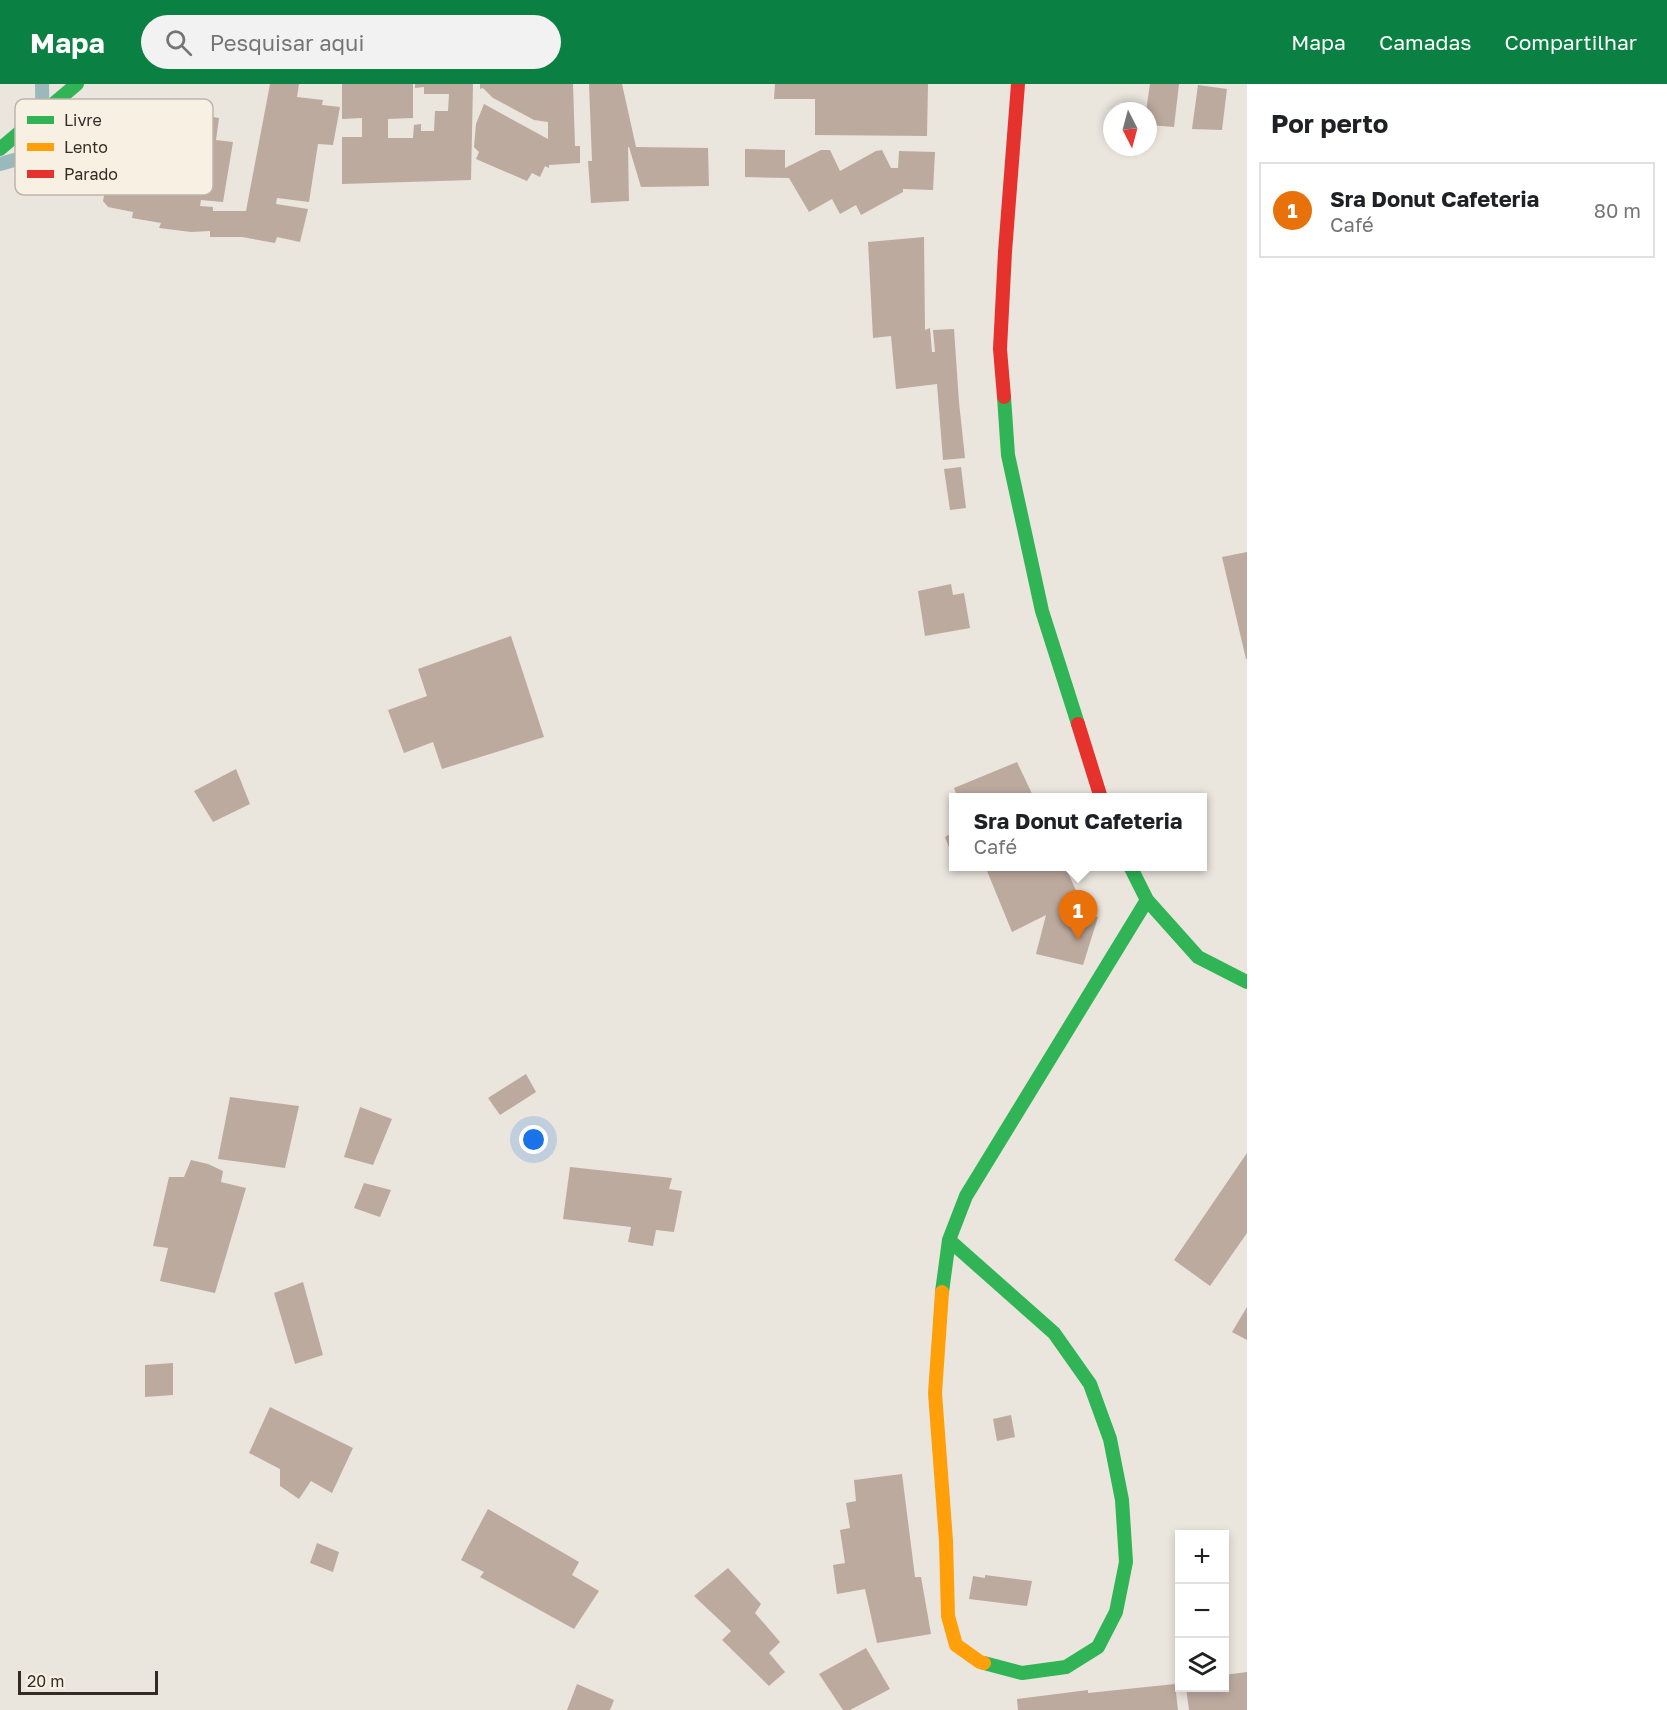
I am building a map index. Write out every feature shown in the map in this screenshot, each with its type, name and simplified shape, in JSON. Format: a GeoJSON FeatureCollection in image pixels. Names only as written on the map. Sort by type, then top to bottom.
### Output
{"type":"FeatureCollection","features":[{"type":"Feature","properties":{"kind":"street"},"geometry":{"type":"LineString","coordinates":[[59,99],[77,84]]}},
{"type":"Feature","properties":{"kind":"street"},"geometry":{"type":"LineString","coordinates":[[1018,84],[1000,349],[1008,455],[1042,611],[1099,793]]}},
{"type":"Feature","properties":{"kind":"street"},"geometry":{"type":"LineString","coordinates":[[0,149],[15,136]]}},
{"type":"Feature","properties":{"kind":"street"},"geometry":{"type":"LineString","coordinates":[[1132,871],[1147,900],[1198,957],[1247,982]]}},
{"type":"Feature","properties":{"kind":"street"},"geometry":{"type":"LineString","coordinates":[[949,1240],[1054,1333],[1090,1384],[1110,1439],[1122,1500],[1126,1562],[1116,1612],[1098,1647],[1066,1667],[1022,1673],[980,1662],[956,1645],[948,1616],[946,1541],[935,1393],[942,1287],[949,1240],[966,1196],[1147,900]]}},
{"type":"Feature","properties":{"kind":"building"},"geometry":{"type":"Polygon","coordinates":[[[270,84],[299,84],[297,97],[323,100],[322,105],[340,107],[333,145],[318,144],[309,202],[277,198],[276,204],[308,209],[300,242],[277,237],[275,243],[242,237],[210,237],[210,231],[191,232],[159,228],[161,223],[132,218],[133,212],[108,207],[103,201],[104,195],[213,195],[213,117],[219,118],[216,140],[233,142],[223,202],[201,200],[200,206],[213,207],[213,211],[246,211],[270,84]]]}},
{"type":"Feature","properties":{"kind":"building"},"geometry":{"type":"Polygon","coordinates":[[[342,84],[413,84],[413,118],[388,119],[388,138],[413,138],[414,125],[421,124],[421,131],[434,131],[435,111],[448,111],[449,94],[424,94],[424,87],[415,88],[415,84],[473,84],[471,180],[342,184],[342,137],[362,137],[362,118],[342,119],[342,84]]]}},
{"type":"Feature","properties":{"kind":"building"},"geometry":{"type":"Polygon","coordinates":[[[480,84],[573,84],[575,146],[580,146],[580,163],[549,165],[549,168],[545,166],[540,177],[532,173],[527,181],[476,159],[479,152],[474,147],[476,124],[484,104],[548,139],[548,122],[534,120],[493,98],[483,88],[480,89],[480,84]]]}},
{"type":"Feature","properties":{"kind":"building"},"geometry":{"type":"Polygon","coordinates":[[[589,84],[622,84],[636,147],[708,148],[709,186],[641,187],[628,147],[629,201],[591,203],[588,161],[592,161],[589,84]]]}},
{"type":"Feature","properties":{"kind":"building"},"geometry":{"type":"Polygon","coordinates":[[[775,84],[928,84],[927,136],[815,135],[815,99],[774,99],[775,84]]]}},
{"type":"Feature","properties":{"kind":"building"},"geometry":{"type":"Polygon","coordinates":[[[1150,84],[1179,84],[1174,127],[1157,126],[1157,102],[1147,102],[1150,84]]]}},
{"type":"Feature","properties":{"kind":"building"},"geometry":{"type":"Polygon","coordinates":[[[1198,85],[1227,89],[1222,130],[1192,129],[1198,85]]]}},
{"type":"Feature","properties":{"kind":"building"},"geometry":{"type":"Polygon","coordinates":[[[745,149],[785,150],[785,168],[821,150],[830,150],[840,171],[876,151],[882,150],[891,168],[898,168],[899,151],[935,152],[933,190],[903,189],[903,192],[861,215],[856,205],[840,214],[832,199],[809,212],[789,178],[745,177],[745,149]]]}},
{"type":"Feature","properties":{"kind":"building"},"geometry":{"type":"Polygon","coordinates":[[[924,237],[925,330],[930,328],[932,352],[935,352],[933,330],[954,329],[965,458],[943,460],[937,384],[896,389],[891,336],[873,338],[868,242],[924,237]]]}},
{"type":"Feature","properties":{"kind":"building"},"geometry":{"type":"Polygon","coordinates":[[[961,467],[966,508],[950,510],[944,469],[961,467]]]}},
{"type":"Feature","properties":{"kind":"building"},"geometry":{"type":"Polygon","coordinates":[[[1247,552],[1247,659],[1246,659],[1222,557],[1247,552]]]}},
{"type":"Feature","properties":{"kind":"building"},"geometry":{"type":"Polygon","coordinates":[[[951,584],[953,595],[964,593],[970,628],[925,636],[918,591],[951,584]]]}},
{"type":"Feature","properties":{"kind":"building"},"geometry":{"type":"Polygon","coordinates":[[[511,636],[544,737],[442,769],[433,742],[404,753],[388,710],[427,696],[418,669],[511,636]]]}},
{"type":"Feature","properties":{"kind":"building"},"geometry":{"type":"Polygon","coordinates":[[[1017,762],[1032,793],[956,793],[954,788],[1017,762]]]}},
{"type":"Feature","properties":{"kind":"building"},"geometry":{"type":"Polygon","coordinates":[[[236,769],[250,804],[213,822],[194,791],[236,769]]]}},
{"type":"Feature","properties":{"kind":"building"},"geometry":{"type":"Polygon","coordinates":[[[949,835],[949,847],[945,837],[949,835]]]}},
{"type":"Feature","properties":{"kind":"building"},"geometry":{"type":"Polygon","coordinates":[[[987,871],[1067,871],[1086,913],[1098,917],[1083,965],[1036,954],[1046,915],[1012,932],[987,871]]]}},
{"type":"Feature","properties":{"kind":"building"},"geometry":{"type":"Polygon","coordinates":[[[526,1074],[536,1092],[500,1115],[488,1098],[526,1074]]]}},
{"type":"Feature","properties":{"kind":"building"},"geometry":{"type":"Polygon","coordinates":[[[230,1097],[299,1106],[285,1168],[218,1159],[230,1097]]]}},
{"type":"Feature","properties":{"kind":"building"},"geometry":{"type":"Polygon","coordinates":[[[360,1107],[392,1119],[373,1165],[344,1157],[360,1107]]]}},
{"type":"Feature","properties":{"kind":"building"},"geometry":{"type":"Polygon","coordinates":[[[1247,1153],[1247,1233],[1210,1286],[1174,1260],[1247,1153]]]}},
{"type":"Feature","properties":{"kind":"building"},"geometry":{"type":"Polygon","coordinates":[[[191,1160],[223,1171],[221,1182],[246,1188],[215,1293],[160,1281],[168,1248],[153,1246],[169,1177],[184,1177],[191,1160]]]}},
{"type":"Feature","properties":{"kind":"building"},"geometry":{"type":"Polygon","coordinates":[[[570,1167],[672,1178],[669,1189],[682,1191],[674,1232],[656,1230],[653,1246],[628,1242],[631,1227],[563,1219],[570,1167]]]}},
{"type":"Feature","properties":{"kind":"building"},"geometry":{"type":"Polygon","coordinates":[[[364,1183],[391,1190],[380,1217],[354,1208],[364,1183]]]}},
{"type":"Feature","properties":{"kind":"building"},"geometry":{"type":"Polygon","coordinates":[[[303,1282],[323,1355],[295,1364],[274,1293],[303,1282]]]}},
{"type":"Feature","properties":{"kind":"building"},"geometry":{"type":"Polygon","coordinates":[[[1247,1307],[1247,1340],[1232,1332],[1247,1307]]]}},
{"type":"Feature","properties":{"kind":"building"},"geometry":{"type":"Polygon","coordinates":[[[173,1363],[173,1395],[145,1397],[145,1365],[173,1363]]]}},
{"type":"Feature","properties":{"kind":"building"},"geometry":{"type":"Polygon","coordinates":[[[270,1407],[353,1448],[332,1493],[311,1481],[299,1499],[280,1486],[280,1469],[249,1453],[270,1407]]]}},
{"type":"Feature","properties":{"kind":"building"},"geometry":{"type":"Polygon","coordinates":[[[1011,1415],[1015,1437],[997,1441],[993,1419],[1011,1415]]]}},
{"type":"Feature","properties":{"kind":"building"},"geometry":{"type":"Polygon","coordinates":[[[902,1474],[915,1577],[921,1577],[931,1634],[877,1643],[865,1589],[837,1594],[833,1565],[845,1563],[840,1530],[850,1528],[846,1503],[856,1501],[854,1480],[902,1474]]]}},
{"type":"Feature","properties":{"kind":"building"},"geometry":{"type":"Polygon","coordinates":[[[488,1509],[579,1562],[572,1575],[599,1591],[574,1629],[480,1577],[484,1572],[461,1560],[488,1509]]]}},
{"type":"Feature","properties":{"kind":"building"},"geometry":{"type":"Polygon","coordinates":[[[317,1543],[339,1552],[333,1572],[310,1563],[317,1543]]]}},
{"type":"Feature","properties":{"kind":"building"},"geometry":{"type":"Polygon","coordinates":[[[728,1568],[761,1604],[755,1613],[780,1642],[769,1653],[785,1672],[769,1686],[722,1640],[731,1631],[694,1596],[728,1568]]]}},
{"type":"Feature","properties":{"kind":"building"},"geometry":{"type":"Polygon","coordinates":[[[985,1575],[1032,1581],[1027,1606],[969,1599],[973,1576],[985,1578],[985,1575]]]}},
{"type":"Feature","properties":{"kind":"building"},"geometry":{"type":"Polygon","coordinates":[[[866,1648],[890,1689],[850,1710],[843,1710],[819,1674],[866,1648]]]}},
{"type":"Feature","properties":{"kind":"building"},"geometry":{"type":"Polygon","coordinates":[[[1247,1672],[1247,1710],[1189,1710],[1187,1692],[1229,1692],[1229,1674],[1247,1672]]]}},
{"type":"Feature","properties":{"kind":"building"},"geometry":{"type":"Polygon","coordinates":[[[577,1684],[614,1700],[610,1710],[567,1710],[577,1684]]]}},
{"type":"Feature","properties":{"kind":"building"},"geometry":{"type":"Polygon","coordinates":[[[1175,1684],[1178,1710],[1018,1710],[1017,1699],[1088,1690],[1088,1693],[1175,1684]]]}},
{"type":"Feature","properties":{"kind":"waterway"},"geometry":{"type":"LineString","coordinates":[[42,84],[42,99]]}},
{"type":"Feature","properties":{"kind":"waterway"},"geometry":{"type":"LineString","coordinates":[[0,164],[15,160]]}},
{"type":"Feature","properties":{"kind":"traffic: fast"},"geometry":{"type":"LineString","coordinates":[[59,99],[77,84]]}},
{"type":"Feature","properties":{"kind":"traffic: fast"},"geometry":{"type":"LineString","coordinates":[[0,149],[15,136]]}},
{"type":"Feature","properties":{"kind":"traffic: fast"},"geometry":{"type":"LineString","coordinates":[[1004,397],[1008,455],[1042,611],[1078,724]]}},
{"type":"Feature","properties":{"kind":"traffic: fast"},"geometry":{"type":"LineString","coordinates":[[1132,871],[1147,900],[1198,957],[1247,982]]}},
{"type":"Feature","properties":{"kind":"traffic: fast"},"geometry":{"type":"LineString","coordinates":[[942,1292],[949,1240],[966,1196],[1147,900]]}},
{"type":"Feature","properties":{"kind":"traffic: fast"},"geometry":{"type":"LineString","coordinates":[[949,1240],[1054,1333],[1090,1384],[1110,1439],[1122,1500],[1126,1562],[1116,1612],[1098,1647],[1066,1667],[1022,1673],[984,1663]]}},
{"type":"Feature","properties":{"kind":"traffic: slow"},"geometry":{"type":"LineString","coordinates":[[942,1292],[935,1393],[946,1541],[948,1616],[956,1645],[984,1663]]}},
{"type":"Feature","properties":{"kind":"traffic: jam"},"geometry":{"type":"LineString","coordinates":[[1004,397],[1000,349],[1018,84]]}},
{"type":"Feature","properties":{"kind":"traffic: jam"},"geometry":{"type":"LineString","coordinates":[[1078,724],[1099,793]]}},
{"type":"Feature","properties":{"kind":"place","name":"Sra Donut Cafeteria"},"geometry":{"type":"Point","coordinates":[1078,940]}}]}
